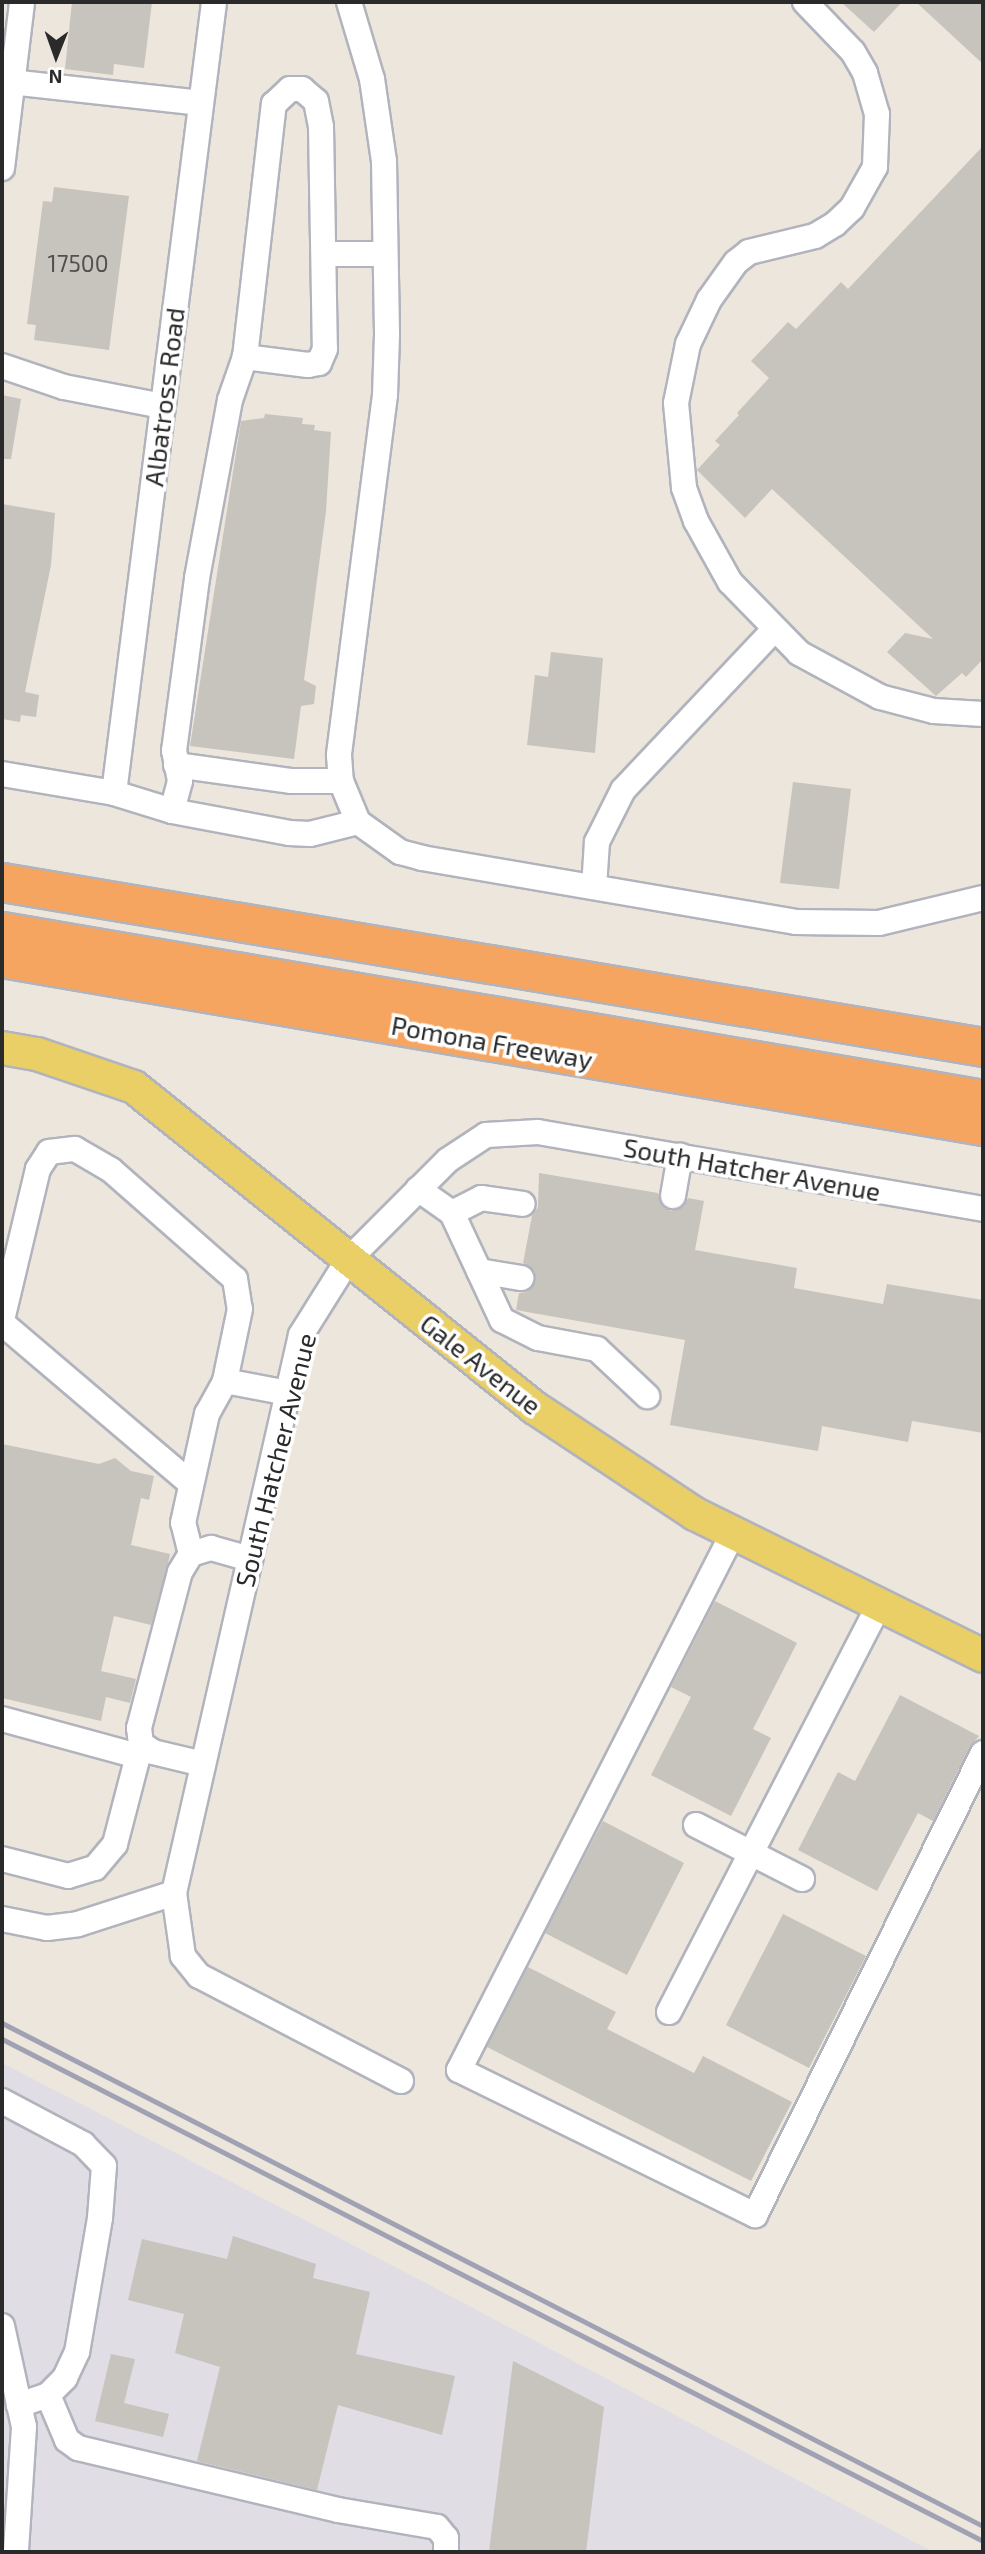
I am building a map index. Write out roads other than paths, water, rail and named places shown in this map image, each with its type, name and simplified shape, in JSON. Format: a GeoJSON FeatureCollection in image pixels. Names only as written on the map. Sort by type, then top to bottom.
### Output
{"type":"FeatureCollection","features":[{"type":"Feature","properties":{"kind":"highway"},"geometry":{"type":"LineString","coordinates":[[2,882],[976,1045]]}},
{"type":"Feature","properties":{"kind":"highway"},"geometry":{"type":"LineString","coordinates":[[2,916],[983,1083]]}},
{"type":"Feature","properties":{"kind":"highway"},"geometry":{"type":"LineString","coordinates":[[2,931],[983,1099]]}},
{"type":"Feature","properties":{"kind":"highway","name":"Pomona Freeway"},"geometry":{"type":"LineString","coordinates":[[2,958],[983,1126]]}},
{"type":"Feature","properties":{"kind":"main road","name":"Gale Avenue"},"geometry":{"type":"LineString","coordinates":[[2,1048],[37,1054],[134,1087],[535,1408],[695,1514],[983,1656]]}},
{"type":"Feature","properties":{"kind":"street"},"geometry":{"type":"LineString","coordinates":[[2,168],[7,81],[22,2]]}},
{"type":"Feature","properties":{"kind":"street","name":"Albatross Road"},"geometry":{"type":"LineString","coordinates":[[114,793],[214,2]]}},
{"type":"Feature","properties":{"kind":"street"},"geometry":{"type":"LineString","coordinates":[[349,2],[377,105],[384,161],[387,376],[339,755],[341,781],[358,822],[400,852],[824,925],[879,923],[983,898]]}},
{"type":"Feature","properties":{"kind":"street"},"geometry":{"type":"LineString","coordinates":[[805,2],[853,52],[864,73],[877,114],[875,167],[852,208],[835,224],[816,236],[749,252],[736,262],[709,300],[688,344],[676,403],[679,461],[696,521],[730,582],[773,631],[799,653],[880,697],[934,710],[983,714]]}},
{"type":"Feature","properties":{"kind":"street"},"geometry":{"type":"LineString","coordinates":[[7,81],[201,103]]}},
{"type":"Feature","properties":{"kind":"street"},"geometry":{"type":"LineString","coordinates":[[172,811],[180,780],[174,751],[199,564],[230,400],[245,357],[274,104],[290,89],[302,89],[316,101],[321,127],[326,254],[325,349],[319,363],[245,357]]}},
{"type":"Feature","properties":{"kind":"street"},"geometry":{"type":"LineString","coordinates":[[326,254],[384,254]]}},
{"type":"Feature","properties":{"kind":"street"},"geometry":{"type":"LineString","coordinates":[[2,366],[64,387],[163,406]]}},
{"type":"Feature","properties":{"kind":"street"},"geometry":{"type":"LineString","coordinates":[[594,887],[597,842],[623,790],[773,631]]}},
{"type":"Feature","properties":{"kind":"street"},"geometry":{"type":"LineString","coordinates":[[176,765],[292,782],[341,781]]}},
{"type":"Feature","properties":{"kind":"street"},"geometry":{"type":"LineString","coordinates":[[2,774],[114,793],[172,811],[289,833],[310,834],[358,822]]}},
{"type":"Feature","properties":{"kind":"street","name":"South Hatcher Avenue"},"geometry":{"type":"LineString","coordinates":[[174,1893],[301,1335],[348,1260],[448,1160],[486,1135],[538,1132],[983,1209]]}},
{"type":"Feature","properties":{"kind":"street"},"geometry":{"type":"LineString","coordinates":[[191,1484],[2,1321],[38,1169],[49,1152],[75,1149],[111,1170],[235,1279],[240,1309],[225,1381],[206,1414],[183,1524],[191,1554]]}},
{"type":"Feature","properties":{"kind":"street"},"geometry":{"type":"LineString","coordinates":[[673,1196],[680,1156]]}},
{"type":"Feature","properties":{"kind":"street"},"geometry":{"type":"LineString","coordinates":[[418,1189],[452,1213],[502,1321],[538,1338],[597,1349],[647,1396]]}},
{"type":"Feature","properties":{"kind":"street"},"geometry":{"type":"LineString","coordinates":[[452,1213],[481,1198],[523,1204]]}},
{"type":"Feature","properties":{"kind":"street"},"geometry":{"type":"LineString","coordinates":[[479,1271],[521,1278]]}},
{"type":"Feature","properties":{"kind":"street"},"geometry":{"type":"LineString","coordinates":[[225,1381],[288,1393]]}},
{"type":"Feature","properties":{"kind":"street"},"geometry":{"type":"LineString","coordinates":[[733,1533],[459,2070],[755,2215],[983,1753]]}},
{"type":"Feature","properties":{"kind":"street"},"geometry":{"type":"LineString","coordinates":[[2,1859],[68,1876],[95,1868],[115,1844],[139,1750],[139,1728],[180,1572],[191,1554],[211,1548],[250,1559]]}},
{"type":"Feature","properties":{"kind":"street"},"geometry":{"type":"LineString","coordinates":[[669,2012],[879,1605]]}},
{"type":"Feature","properties":{"kind":"street"},"geometry":{"type":"LineString","coordinates":[[2,1719],[203,1764]]}},
{"type":"Feature","properties":{"kind":"street"},"geometry":{"type":"LineString","coordinates":[[696,1825],[802,1880]]}},
{"type":"Feature","properties":{"kind":"street"},"geometry":{"type":"LineString","coordinates":[[2,1919],[47,1928],[78,1924],[174,1893],[183,1956],[199,1976],[401,2081]]}},
{"type":"Feature","properties":{"kind":"street"},"geometry":{"type":"LineString","coordinates":[[2,2101],[83,2144],[104,2166],[77,2352],[65,2378],[48,2395],[12,2400]]}},
{"type":"Feature","properties":{"kind":"street"},"geometry":{"type":"LineString","coordinates":[[2,2326],[12,2400],[24,2427],[16,2552]]}},
{"type":"Feature","properties":{"kind":"street"},"geometry":{"type":"LineString","coordinates":[[48,2395],[67,2440],[78,2448],[338,2510],[437,2527],[446,2538],[446,2552]]}},
{"type":"Feature","properties":{"kind":"railway"},"geometry":{"type":"LineString","coordinates":[[2,2023],[983,2526]]}},
{"type":"Feature","properties":{"kind":"railway"},"geometry":{"type":"LineString","coordinates":[[2,2039],[983,2541]]}}]}
